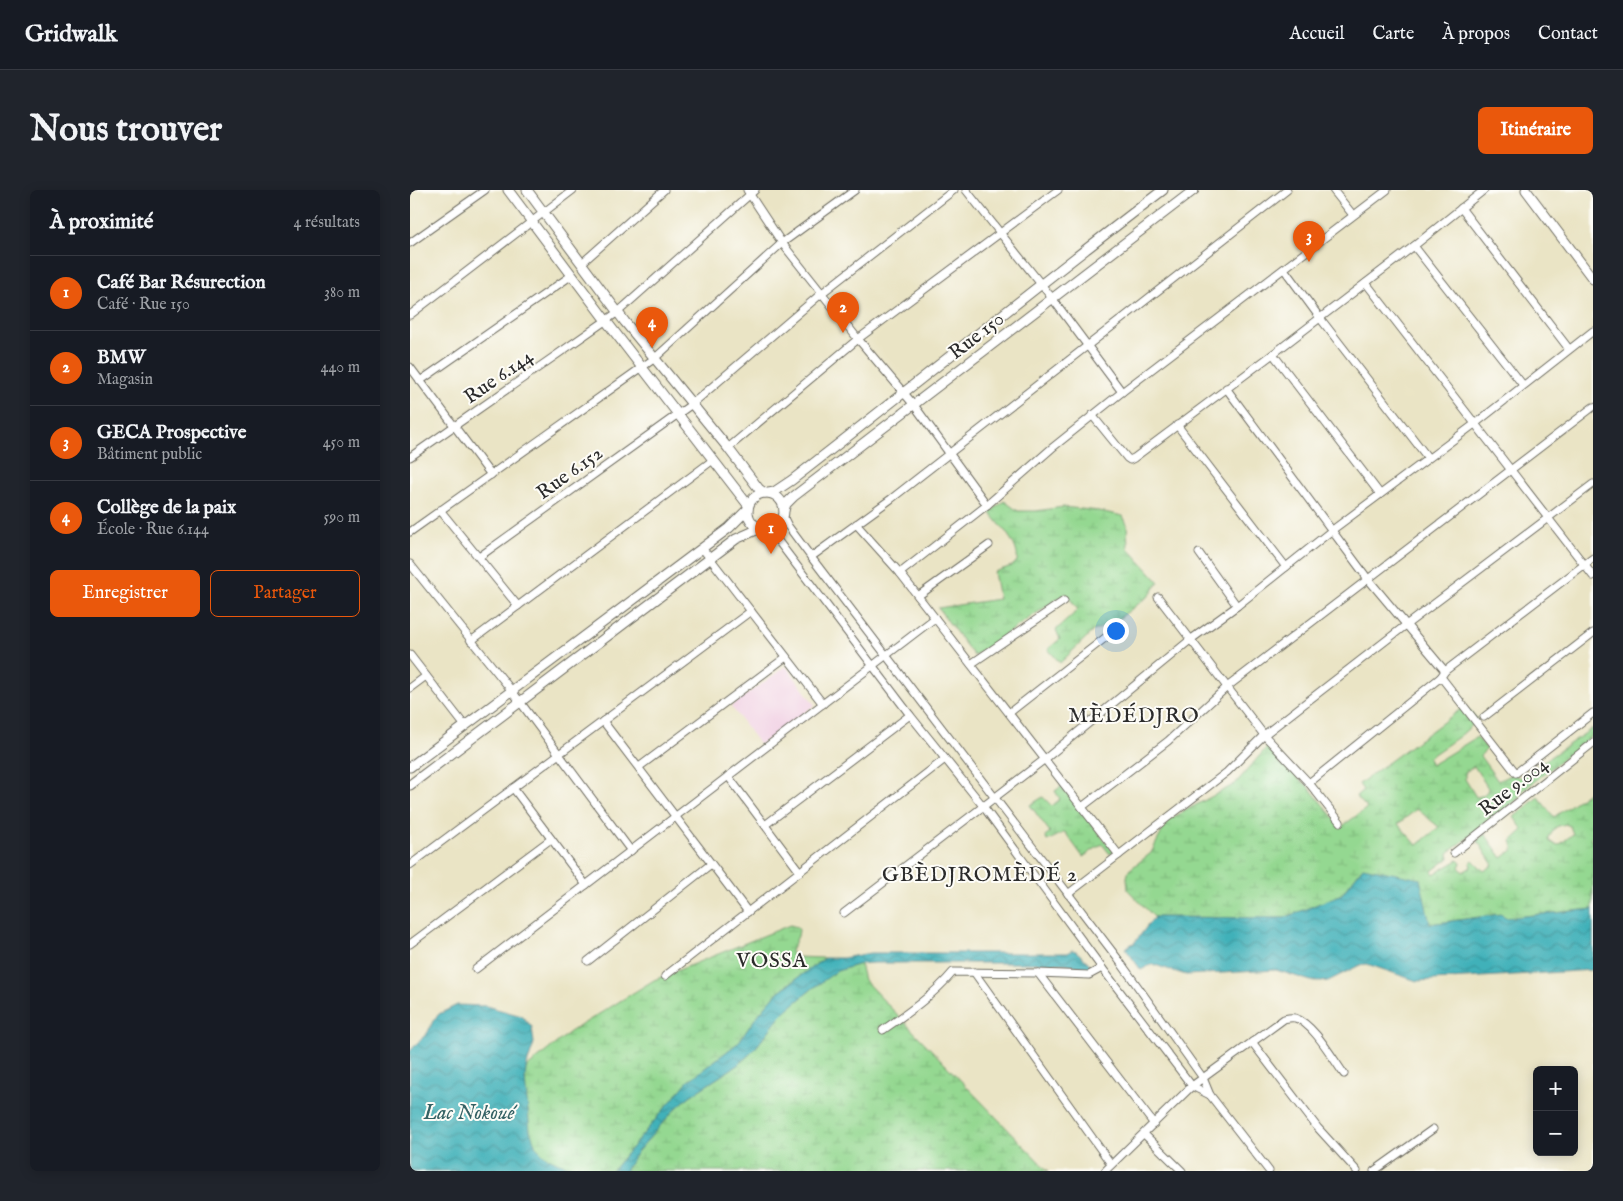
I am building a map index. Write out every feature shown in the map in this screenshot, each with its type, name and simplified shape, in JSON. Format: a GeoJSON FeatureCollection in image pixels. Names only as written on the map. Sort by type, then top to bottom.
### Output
{"type":"FeatureCollection","features":[{"type":"Feature","properties":{"kind":"main road"},"geometry":{"type":"LineString","coordinates":[[508,190],[748,507],[751,521],[765,528]]}},
{"type":"Feature","properties":{"kind":"main road"},"geometry":{"type":"LineString","coordinates":[[410,784],[736,539],[778,524],[783,513],[783,505],[778,497],[758,489],[728,448],[618,312],[526,190]]}},
{"type":"Feature","properties":{"kind":"main road","name":"Rue 150"},"geometry":{"type":"LineString","coordinates":[[767,493],[784,485],[904,394],[1040,284],[1163,190]]}},
{"type":"Feature","properties":{"kind":"main road","name":"Rue 150"},"geometry":{"type":"LineString","coordinates":[[783,513],[786,504],[794,497],[1194,190]]}},
{"type":"Feature","properties":{"kind":"main road"},"geometry":{"type":"LineString","coordinates":[[1526,190],[1593,280]]}},
{"type":"Feature","properties":{"kind":"main road"},"geometry":{"type":"LineString","coordinates":[[410,767],[736,523],[754,497],[767,493]]}},
{"type":"Feature","properties":{"kind":"street"},"geometry":{"type":"LineString","coordinates":[[410,243],[485,190]]}},
{"type":"Feature","properties":{"kind":"street"},"geometry":{"type":"LineString","coordinates":[[410,315],[573,190]]}},
{"type":"Feature","properties":{"kind":"street"},"geometry":{"type":"LineString","coordinates":[[582,263],[664,190]]}},
{"type":"Feature","properties":{"kind":"street"},"geometry":{"type":"LineString","coordinates":[[410,532],[642,368],[782,243],[855,190]]}},
{"type":"Feature","properties":{"kind":"street","name":"Rue 6.152"},"geometry":{"type":"LineString","coordinates":[[479,557],[692,404],[822,293],[954,190]]}},
{"type":"Feature","properties":{"kind":"street"},"geometry":{"type":"LineString","coordinates":[[966,190],[1052,298],[1122,392]]}},
{"type":"Feature","properties":{"kind":"street"},"geometry":{"type":"LineString","coordinates":[[728,448],[858,339],[1058,190]]}},
{"type":"Feature","properties":{"kind":"street"},"geometry":{"type":"LineString","coordinates":[[811,557],[949,454],[1287,190]]}},
{"type":"Feature","properties":{"kind":"street"},"geometry":{"type":"LineString","coordinates":[[1333,190],[1353,215]]}},
{"type":"Feature","properties":{"kind":"street"},"geometry":{"type":"LineString","coordinates":[[900,573],[988,505],[1092,415],[1387,190]]}},
{"type":"Feature","properties":{"kind":"street"},"geometry":{"type":"LineString","coordinates":[[1092,415],[1130,460],[1134,458],[1366,283],[1484,190]]}},
{"type":"Feature","properties":{"kind":"street"},"geometry":{"type":"LineString","coordinates":[[750,191],[782,243],[858,339],[914,405],[988,505]]}},
{"type":"Feature","properties":{"kind":"street","name":"Rue 6.144"},"geometry":{"type":"LineString","coordinates":[[410,457],[618,312],[750,191]]}},
{"type":"Feature","properties":{"kind":"street"},"geometry":{"type":"LineString","coordinates":[[1461,208],[1570,349]]}},
{"type":"Feature","properties":{"kind":"street"},"geometry":{"type":"LineString","coordinates":[[1414,246],[1523,386]]}},
{"type":"Feature","properties":{"kind":"street"},"geometry":{"type":"LineString","coordinates":[[1284,269],[1428,458]]}},
{"type":"Feature","properties":{"kind":"street"},"geometry":{"type":"LineString","coordinates":[[420,381],[572,275]]}},
{"type":"Feature","properties":{"kind":"street"},"geometry":{"type":"LineString","coordinates":[[1366,283],[1512,469],[1593,576]]}},
{"type":"Feature","properties":{"kind":"street"},"geometry":{"type":"LineString","coordinates":[[844,913],[1045,759],[1190,640],[1237,606],[1331,531],[1476,423],[1593,331]]}},
{"type":"Feature","properties":{"kind":"street"},"geometry":{"type":"LineString","coordinates":[[1273,354],[1380,494]]}},
{"type":"Feature","properties":{"kind":"street"},"geometry":{"type":"LineString","coordinates":[[410,367],[491,475]]}},
{"type":"Feature","properties":{"kind":"street"},"geometry":{"type":"LineString","coordinates":[[1226,388],[1331,531],[1443,674]]}},
{"type":"Feature","properties":{"kind":"street"},"geometry":{"type":"LineString","coordinates":[[1082,807],[1168,741],[1226,687],[1593,408]]}},
{"type":"Feature","properties":{"kind":"street"},"geometry":{"type":"LineString","coordinates":[[1177,425],[1286,567]]}},
{"type":"Feature","properties":{"kind":"street"},"geometry":{"type":"LineString","coordinates":[[471,641],[713,460]]}},
{"type":"Feature","properties":{"kind":"street"},"geometry":{"type":"LineString","coordinates":[[1068,894],[1227,772],[1264,735],[1593,484]]}},
{"type":"Feature","properties":{"kind":"street"},"geometry":{"type":"LineString","coordinates":[[440,510],[518,606]]}},
{"type":"Feature","properties":{"kind":"street"},"geometry":{"type":"LineString","coordinates":[[783,513],[788,526],[885,656],[1118,959],[1203,1078],[1210,1095],[1269,1171]]}},
{"type":"Feature","properties":{"kind":"street"},"geometry":{"type":"LineString","coordinates":[[856,524],[900,573],[1119,855]]}},
{"type":"Feature","properties":{"kind":"street"},"geometry":{"type":"LineString","coordinates":[[765,528],[983,806],[1102,968],[1192,1086],[1210,1095]]}},
{"type":"Feature","properties":{"kind":"street"},"geometry":{"type":"LineString","coordinates":[[918,596],[989,545]]}},
{"type":"Feature","properties":{"kind":"street"},"geometry":{"type":"LineString","coordinates":[[702,548],[823,704]]}},
{"type":"Feature","properties":{"kind":"street"},"geometry":{"type":"LineString","coordinates":[[1199,553],[1237,606]]}},
{"type":"Feature","properties":{"kind":"street"},"geometry":{"type":"LineString","coordinates":[[1309,782],[1443,674],[1593,558]]}},
{"type":"Feature","properties":{"kind":"street"},"geometry":{"type":"LineString","coordinates":[[410,564],[512,691],[631,851]]}},
{"type":"Feature","properties":{"kind":"street"},"geometry":{"type":"LineString","coordinates":[[1158,596],[1264,735],[1309,782],[1340,822]]}},
{"type":"Feature","properties":{"kind":"street"},"geometry":{"type":"LineString","coordinates":[[970,664],[1064,601]]}},
{"type":"Feature","properties":{"kind":"street"},"geometry":{"type":"LineString","coordinates":[[410,865],[751,611]]}},
{"type":"Feature","properties":{"kind":"street"},"geometry":{"type":"LineString","coordinates":[[476,969],[935,618]]}},
{"type":"Feature","properties":{"kind":"street"},"geometry":{"type":"LineString","coordinates":[[1484,717],[1593,633]]}},
{"type":"Feature","properties":{"kind":"street"},"geometry":{"type":"LineString","coordinates":[[1009,713],[1110,634]]}},
{"type":"Feature","properties":{"kind":"street"},"geometry":{"type":"LineString","coordinates":[[410,655],[465,726]]}},
{"type":"Feature","properties":{"kind":"street"},"geometry":{"type":"LineString","coordinates":[[639,767],[786,657]]}},
{"type":"Feature","properties":{"kind":"street","name":"Rue 9.004"},"geometry":{"type":"LineString","coordinates":[[1443,674],[1516,773],[1593,713]]}},
{"type":"Feature","properties":{"kind":"street"},"geometry":{"type":"LineString","coordinates":[[410,688],[426,676]]}},
{"type":"Feature","properties":{"kind":"street"},"geometry":{"type":"LineString","coordinates":[[765,825],[910,715]]}},
{"type":"Feature","properties":{"kind":"street"},"geometry":{"type":"LineString","coordinates":[[603,721],[748,912]]}},
{"type":"Feature","properties":{"kind":"street","name":"Rue 9.004"},"geometry":{"type":"LineString","coordinates":[[1454,853],[1593,743]]}},
{"type":"Feature","properties":{"kind":"street"},"geometry":{"type":"LineString","coordinates":[[665,976],[946,759]]}},
{"type":"Feature","properties":{"kind":"street"},"geometry":{"type":"LineString","coordinates":[[728,776],[800,872]]}},
{"type":"Feature","properties":{"kind":"street"},"geometry":{"type":"LineString","coordinates":[[513,788],[586,885]]}},
{"type":"Feature","properties":{"kind":"street"},"geometry":{"type":"LineString","coordinates":[[410,944],[551,839]]}},
{"type":"Feature","properties":{"kind":"street"},"geometry":{"type":"LineString","coordinates":[[588,962],[712,864]]}},
{"type":"Feature","properties":{"kind":"street"},"geometry":{"type":"LineString","coordinates":[[883,1030],[906,1014],[953,972],[1089,975],[1102,968]]}},
{"type":"Feature","properties":{"kind":"street"},"geometry":{"type":"LineString","coordinates":[[974,972],[1112,1164]]}},
{"type":"Feature","properties":{"kind":"street"},"geometry":{"type":"LineString","coordinates":[[1038,973],[1154,1124]]}},
{"type":"Feature","properties":{"kind":"street"},"geometry":{"type":"LineString","coordinates":[[1105,1171],[1192,1086],[1284,1019],[1296,1018],[1313,1031],[1344,1074]]}},
{"type":"Feature","properties":{"kind":"street"},"geometry":{"type":"LineString","coordinates":[[1252,1042],[1317,1127],[1357,1171]]}},
{"type":"Feature","properties":{"kind":"street"},"geometry":{"type":"LineString","coordinates":[[1374,1171],[1433,1129]]}},
{"type":"Feature","properties":{"kind":"street"},"geometry":{"type":"LineString","coordinates":[[1144,1134],[1180,1170]]}},
{"type":"Feature","properties":{"kind":"shaded area"},"geometry":{"type":"Polygon","coordinates":[[[786,666],[815,705],[760,745],[731,706],[786,666]]]}},
{"type":"Feature","properties":{"kind":"green space"},"geometry":{"type":"Polygon","coordinates":[[[1004,501],[1018,511],[1036,511],[1063,507],[1123,516],[1127,524],[1128,548],[1159,582],[1150,595],[1113,623],[1093,631],[1060,663],[1048,649],[1060,639],[1056,630],[1078,610],[1066,593],[974,656],[938,608],[999,599],[994,572],[1012,566],[1017,561],[1012,541],[990,512],[1004,501]]]}},
{"type":"Feature","properties":{"kind":"green space"},"geometry":{"type":"Polygon","coordinates":[[[1465,706],[1478,720],[1460,736],[1428,758],[1431,765],[1477,737],[1487,749],[1480,756],[1498,781],[1514,773],[1519,778],[1593,728],[1593,735],[1520,793],[1518,799],[1448,853],[1449,858],[1432,871],[1434,874],[1458,860],[1461,863],[1459,867],[1463,872],[1471,867],[1470,863],[1473,860],[1484,871],[1493,865],[1477,840],[1485,834],[1502,858],[1514,849],[1511,841],[1523,830],[1514,817],[1538,797],[1554,817],[1593,789],[1593,835],[1590,838],[1593,842],[1593,909],[1505,918],[1501,914],[1430,924],[1363,867],[1342,894],[1284,918],[1154,917],[1128,890],[1127,877],[1129,870],[1151,853],[1168,820],[1235,784],[1269,745],[1300,780],[1307,785],[1341,827],[1367,808],[1356,796],[1363,790],[1359,784],[1465,706]],[[1474,766],[1465,773],[1465,779],[1476,797],[1478,797],[1486,793],[1488,788],[1474,766]],[[1417,809],[1398,824],[1417,845],[1439,827],[1417,809]],[[1565,824],[1556,827],[1549,837],[1549,841],[1554,844],[1559,845],[1573,834],[1570,826],[1565,824]]]}},
{"type":"Feature","properties":{"kind":"green space"},"geometry":{"type":"Polygon","coordinates":[[[1062,786],[1114,852],[1110,854],[1102,844],[1083,857],[1065,832],[1047,841],[1045,836],[1050,832],[1030,805],[1043,797],[1052,806],[1060,799],[1055,791],[1062,786]]]}},
{"type":"Feature","properties":{"kind":"green space"},"geometry":{"type":"Polygon","coordinates":[[[790,925],[797,927],[799,930],[791,951],[793,957],[825,958],[778,992],[757,1016],[738,1043],[688,1081],[612,1171],[582,1169],[561,1165],[544,1155],[537,1148],[529,1127],[525,1092],[526,1068],[570,1032],[654,980],[790,925]]]}},
{"type":"Feature","properties":{"kind":"green space"},"geometry":{"type":"Polygon","coordinates":[[[860,964],[864,980],[1048,1171],[625,1171],[637,1152],[674,1110],[690,1096],[739,1064],[753,1051],[783,1013],[825,978],[837,971],[860,964]]]}},
{"type":"Feature","properties":{"kind":"water"},"geometry":{"type":"Polygon","coordinates":[[[1363,867],[1420,879],[1430,924],[1501,914],[1505,918],[1593,909],[1593,970],[1417,981],[1367,964],[1360,965],[1328,981],[1321,982],[1311,981],[1276,970],[1186,975],[1152,964],[1141,970],[1125,948],[1135,942],[1154,917],[1284,918],[1342,894],[1363,867]]]}},
{"type":"Feature","properties":{"kind":"water"},"geometry":{"type":"Polygon","coordinates":[[[1072,950],[1076,951],[1091,965],[1091,969],[1067,964],[1044,963],[873,963],[860,964],[837,971],[783,1013],[753,1051],[739,1064],[690,1096],[674,1110],[637,1152],[625,1171],[612,1171],[688,1081],[738,1043],[757,1016],[778,992],[825,958],[843,958],[870,953],[1068,953],[1072,950]]]}},
{"type":"Feature","properties":{"kind":"water","name":"Lac Nokoué"},"geometry":{"type":"Polygon","coordinates":[[[457,1005],[486,1006],[522,1016],[532,1027],[534,1043],[526,1068],[525,1080],[530,1131],[536,1147],[546,1157],[586,1171],[410,1171],[410,1051],[428,1032],[439,1014],[457,1005]]]}},
{"type":"Feature","properties":{"kind":"place","name":"GECA Prospective"},"geometry":{"type":"Point","coordinates":[1309,262]}},
{"type":"Feature","properties":{"kind":"place","name":"BMW"},"geometry":{"type":"Point","coordinates":[843,333]}},
{"type":"Feature","properties":{"kind":"place","name":"Collège de la paix"},"geometry":{"type":"Point","coordinates":[652,348]}},
{"type":"Feature","properties":{"kind":"place","name":"Café Bar Résurection"},"geometry":{"type":"Point","coordinates":[771,554]}},
{"type":"Feature","properties":{"kind":"district","name":"MÈDÉDJRO"},"geometry":{"type":"Point","coordinates":[1134,715]}},
{"type":"Feature","properties":{"kind":"district","name":"GBÈDJROMÈDÉ 2"},"geometry":{"type":"Point","coordinates":[980,874]}},
{"type":"Feature","properties":{"kind":"district","name":"VOSSA"},"geometry":{"type":"Point","coordinates":[772,960]}}]}
